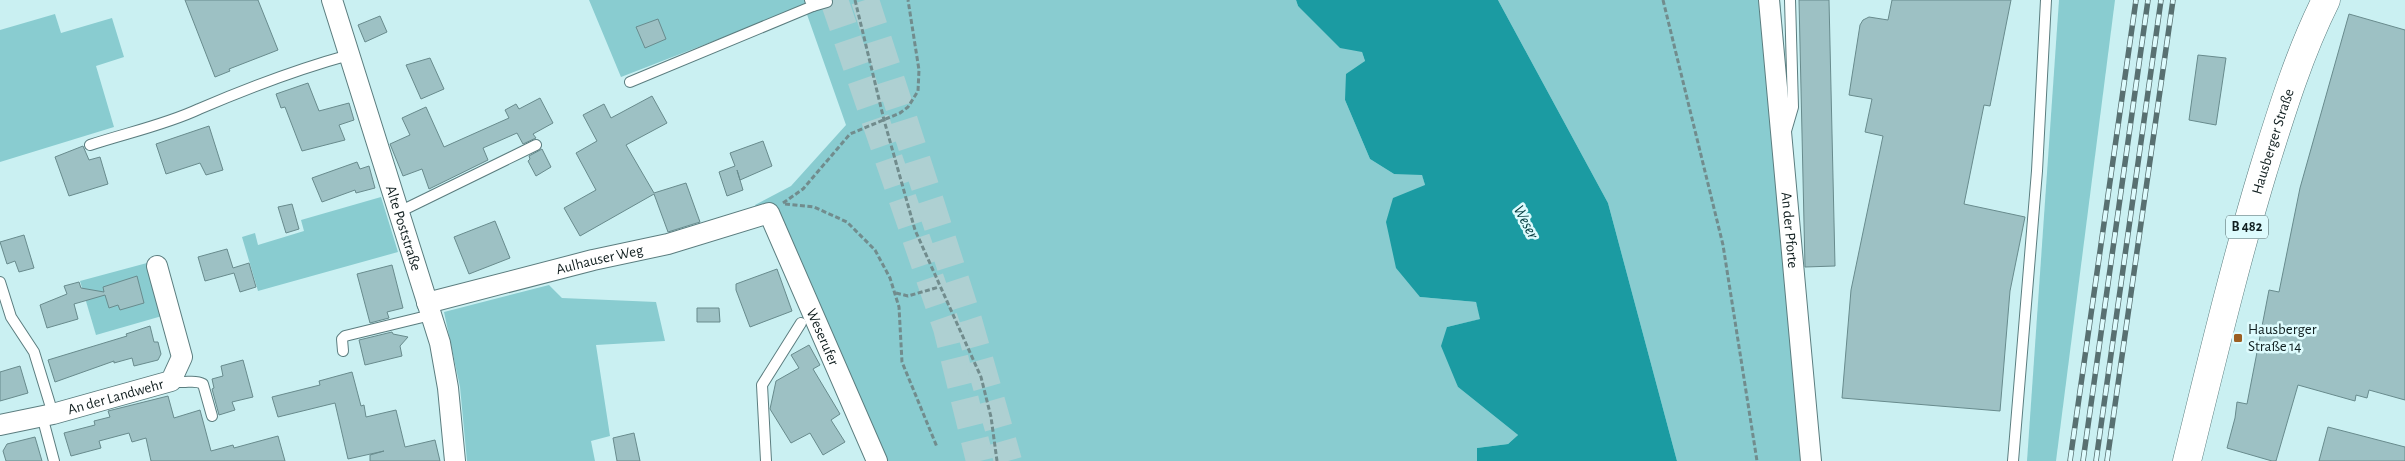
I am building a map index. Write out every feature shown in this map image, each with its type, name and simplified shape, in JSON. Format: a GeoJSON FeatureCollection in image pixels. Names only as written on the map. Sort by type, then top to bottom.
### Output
{"type":"FeatureCollection","features":[{"type":"Feature","properties":{"kind":"main road","name":"Hausberger Straße"},"geometry":{"type":"LineString","coordinates":[[2187,461],[2226,301],[2284,102],[2326,0]]}},
{"type":"Feature","properties":{"kind":"street","name":"Alte Poststraße"},"geometry":{"type":"LineString","coordinates":[[332,0],[440,343],[448,388],[455,461]]}},
{"type":"Feature","properties":{"kind":"street","name":"An der Pforte"},"geometry":{"type":"LineString","coordinates":[[1769,0],[1811,461]]}},
{"type":"Feature","properties":{"kind":"street","name":"Aulhauser Weg"},"geometry":{"type":"LineString","coordinates":[[429,309],[593,260],[668,244],[775,209]]}},
{"type":"Feature","properties":{"kind":"street","name":"Weserufer"},"geometry":{"type":"LineString","coordinates":[[775,209],[877,461]]}},
{"type":"Feature","properties":{"kind":"street","name":"An der Landwehr"},"geometry":{"type":"LineString","coordinates":[[0,425],[48,415],[172,379],[182,357],[157,266]]}},
{"type":"Feature","properties":{"kind":"lane"},"geometry":{"type":"LineString","coordinates":[[1782,144],[1793,107],[1790,0]]}},
{"type":"Feature","properties":{"kind":"lane"},"geometry":{"type":"LineString","coordinates":[[2014,461],[2037,171],[2046,0]]}},
{"type":"Feature","properties":{"kind":"lane"},"geometry":{"type":"LineString","coordinates":[[630,82],[812,3],[826,2]]}},
{"type":"Feature","properties":{"kind":"lane"},"geometry":{"type":"LineString","coordinates":[[90,145],[198,110],[218,99],[314,64],[349,55]]}},
{"type":"Feature","properties":{"kind":"lane"},"geometry":{"type":"LineString","coordinates":[[399,212],[536,145]]}},
{"type":"Feature","properties":{"kind":"lane"},"geometry":{"type":"LineString","coordinates":[[0,282],[11,317],[34,352],[48,415],[54,461]]}},
{"type":"Feature","properties":{"kind":"lane"},"geometry":{"type":"LineString","coordinates":[[344,351],[342,339],[345,336],[429,309]]}},
{"type":"Feature","properties":{"kind":"lane"},"geometry":{"type":"LineString","coordinates":[[766,461],[762,385],[801,323]]}},
{"type":"Feature","properties":{"kind":"lane"},"geometry":{"type":"LineString","coordinates":[[172,379],[178,383],[200,381],[203,384],[212,416]]}},
{"type":"Feature","properties":{"kind":"path"},"geometry":{"type":"LineString","coordinates":[[855,0],[884,120],[915,230],[981,377],[991,417],[997,461]]}},
{"type":"Feature","properties":{"kind":"path"},"geometry":{"type":"LineString","coordinates":[[775,209],[804,189],[850,134],[900,113],[908,107],[918,91],[920,70],[908,0]]}},
{"type":"Feature","properties":{"kind":"path"},"geometry":{"type":"LineString","coordinates":[[1663,0],[1723,245],[1757,461]]}},
{"type":"Feature","properties":{"kind":"path"},"geometry":{"type":"LineString","coordinates":[[775,209],[814,207],[847,222],[875,250],[897,295],[908,296],[939,287]]}},
{"type":"Feature","properties":{"kind":"path"},"geometry":{"type":"LineString","coordinates":[[893,288],[899,307],[902,362],[937,447]]}},
{"type":"Feature","properties":{"kind":"shaded area"},"geometry":{"type":"Polygon","coordinates":[[[589,0],[1296,0],[1298,6],[1362,52],[1365,61],[1345,100],[1370,159],[1394,174],[1422,174],[1425,185],[1420,297],[1476,302],[1481,319],[1447,327],[1458,387],[1518,435],[1508,444],[1477,448],[1477,461],[877,461],[755,205],[791,186],[846,125],[804,6],[621,77],[589,0]]]}},
{"type":"Feature","properties":{"kind":"shaded area"},"geometry":{"type":"Polygon","coordinates":[[[1498,0],[1780,0],[1820,461],[1677,461],[1608,203],[1498,0]]]}},
{"type":"Feature","properties":{"kind":"shaded area"},"geometry":{"type":"Polygon","coordinates":[[[2059,0],[2115,0],[2056,461],[2027,461],[2059,0]]]}},
{"type":"Feature","properties":{"kind":"shaded area"},"geometry":{"type":"Polygon","coordinates":[[[55,14],[61,33],[112,18],[124,57],[96,66],[114,127],[0,162],[0,30],[55,14]]]}},
{"type":"Feature","properties":{"kind":"shaded area"},"geometry":{"type":"Polygon","coordinates":[[[381,197],[398,252],[258,291],[242,237],[255,233],[258,245],[304,231],[301,220],[381,197]]]}},
{"type":"Feature","properties":{"kind":"shaded area"},"geometry":{"type":"Polygon","coordinates":[[[147,263],[162,316],[96,335],[80,281],[147,263]]]}},
{"type":"Feature","properties":{"kind":"shaded area"},"geometry":{"type":"Polygon","coordinates":[[[549,285],[562,298],[656,302],[665,341],[596,345],[610,436],[591,441],[595,461],[467,461],[460,387],[444,312],[549,285]]]}},
{"type":"Feature","properties":{"kind":"water","name":"Weser"},"geometry":{"type":"Polygon","coordinates":[[[1296,0],[1498,0],[1608,203],[1677,461],[1477,461],[1477,448],[1508,444],[1518,435],[1458,387],[1441,346],[1447,327],[1480,319],[1476,302],[1420,297],[1396,268],[1386,222],[1393,198],[1425,185],[1422,175],[1394,174],[1370,159],[1345,100],[1346,74],[1365,61],[1362,52],[1340,48],[1298,6],[1296,0]]]}},
{"type":"Feature","properties":{"kind":"building"},"geometry":{"type":"Polygon","coordinates":[[[185,0],[258,0],[278,50],[229,69],[230,71],[215,77],[185,0]]]}},
{"type":"Feature","properties":{"kind":"building"},"geometry":{"type":"Polygon","coordinates":[[[1799,0],[1829,0],[1835,266],[1805,267],[1799,0]]]}},
{"type":"Feature","properties":{"kind":"building"},"geometry":{"type":"Polygon","coordinates":[[[1892,0],[2011,0],[1990,106],[1984,105],[1964,204],[2025,217],[2010,291],[2000,411],[1842,398],[1851,290],[1883,136],[1865,132],[1872,99],[1849,95],[1860,25],[1863,20],[1869,17],[1888,20],[1892,0]]]}},
{"type":"Feature","properties":{"kind":"building"},"geometry":{"type":"Polygon","coordinates":[[[2349,14],[2405,30],[2405,400],[2369,390],[2367,398],[2356,395],[2355,401],[2298,385],[2276,461],[2272,461],[2227,448],[2237,402],[2247,404],[2269,290],[2279,292],[2300,188],[2349,14]]]}},
{"type":"Feature","properties":{"kind":"building"},"geometry":{"type":"Polygon","coordinates":[[[380,16],[387,32],[365,42],[358,25],[380,16]]]}},
{"type":"Feature","properties":{"kind":"building"},"geometry":{"type":"Polygon","coordinates":[[[658,19],[666,39],[645,48],[636,27],[658,19]]]}},
{"type":"Feature","properties":{"kind":"building"},"geometry":{"type":"Polygon","coordinates":[[[2198,55],[2226,58],[2216,125],[2189,120],[2198,55]]]}},
{"type":"Feature","properties":{"kind":"building"},"geometry":{"type":"Polygon","coordinates":[[[430,58],[444,89],[421,99],[406,65],[430,58]]]}},
{"type":"Feature","properties":{"kind":"building"},"geometry":{"type":"Polygon","coordinates":[[[308,83],[319,111],[349,103],[354,120],[339,125],[345,140],[302,151],[285,107],[281,108],[276,94],[308,83]]]}},
{"type":"Feature","properties":{"kind":"building"},"geometry":{"type":"Polygon","coordinates":[[[652,96],[667,123],[626,145],[654,193],[686,183],[700,222],[668,232],[654,194],[580,236],[564,208],[596,190],[576,153],[597,141],[583,115],[604,104],[611,118],[652,96]]]}},
{"type":"Feature","properties":{"kind":"building"},"geometry":{"type":"Polygon","coordinates":[[[540,98],[553,123],[533,134],[536,138],[523,144],[517,133],[483,148],[488,160],[429,189],[422,169],[403,176],[390,144],[410,135],[402,118],[426,107],[444,147],[509,118],[505,110],[516,104],[519,109],[540,98]]]}},
{"type":"Feature","properties":{"kind":"building"},"geometry":{"type":"Polygon","coordinates":[[[209,126],[223,170],[206,175],[200,163],[166,174],[156,144],[209,126]]]}},
{"type":"Feature","properties":{"kind":"building"},"geometry":{"type":"Polygon","coordinates":[[[763,141],[772,166],[740,180],[743,190],[727,196],[719,172],[735,166],[730,153],[763,141]]]}},
{"type":"Feature","properties":{"kind":"building"},"geometry":{"type":"Polygon","coordinates":[[[83,146],[89,160],[100,157],[108,184],[69,196],[55,157],[83,146]]]}},
{"type":"Feature","properties":{"kind":"building"},"geometry":{"type":"Polygon","coordinates":[[[542,149],[551,167],[536,176],[528,161],[530,159],[529,156],[542,149]]]}},
{"type":"Feature","properties":{"kind":"building"},"geometry":{"type":"Polygon","coordinates":[[[357,162],[360,169],[369,166],[375,188],[356,193],[355,190],[322,202],[312,178],[357,162]]]}},
{"type":"Feature","properties":{"kind":"building"},"geometry":{"type":"Polygon","coordinates":[[[292,204],[299,229],[286,233],[278,207],[292,204]]]}},
{"type":"Feature","properties":{"kind":"building"},"geometry":{"type":"Polygon","coordinates":[[[495,221],[510,258],[469,274],[454,237],[495,221]]]}},
{"type":"Feature","properties":{"kind":"building"},"geometry":{"type":"Polygon","coordinates":[[[24,235],[34,268],[19,272],[15,261],[7,264],[0,242],[24,235]]]}},
{"type":"Feature","properties":{"kind":"building"},"geometry":{"type":"Polygon","coordinates":[[[227,249],[233,268],[249,263],[256,287],[240,292],[234,273],[205,281],[198,257],[227,249]]]}},
{"type":"Feature","properties":{"kind":"building"},"geometry":{"type":"Polygon","coordinates":[[[392,265],[403,308],[387,312],[389,318],[370,323],[357,274],[392,265]]]}},
{"type":"Feature","properties":{"kind":"building"},"geometry":{"type":"Polygon","coordinates":[[[777,269],[792,311],[750,327],[736,290],[736,284],[777,269]]]}},
{"type":"Feature","properties":{"kind":"building"},"geometry":{"type":"Polygon","coordinates":[[[137,276],[144,303],[120,310],[118,305],[109,308],[105,295],[74,304],[78,319],[47,328],[40,305],[67,294],[64,286],[79,282],[81,288],[104,292],[103,287],[137,276]]]}},
{"type":"Feature","properties":{"kind":"building"},"geometry":{"type":"Polygon","coordinates":[[[697,308],[719,308],[720,322],[697,322],[697,308]]]}},
{"type":"Feature","properties":{"kind":"building"},"geometry":{"type":"Polygon","coordinates":[[[150,326],[154,342],[158,342],[161,354],[158,360],[134,366],[132,358],[114,363],[114,361],[55,382],[48,360],[127,336],[126,334],[150,326]]]}},
{"type":"Feature","properties":{"kind":"building"},"geometry":{"type":"Polygon","coordinates":[[[392,332],[393,334],[408,337],[400,346],[402,356],[365,365],[359,340],[392,332]]]}},
{"type":"Feature","properties":{"kind":"building"},"geometry":{"type":"Polygon","coordinates":[[[809,345],[820,365],[813,369],[840,414],[831,420],[845,442],[823,455],[810,433],[791,443],[770,409],[776,381],[799,368],[791,355],[809,345]]]}},
{"type":"Feature","properties":{"kind":"building"},"geometry":{"type":"Polygon","coordinates":[[[243,360],[253,397],[232,402],[235,410],[219,415],[212,389],[214,388],[212,379],[223,376],[221,366],[243,360]]]}},
{"type":"Feature","properties":{"kind":"building"},"geometry":{"type":"Polygon","coordinates":[[[20,366],[28,393],[0,401],[0,372],[20,366]]]}},
{"type":"Feature","properties":{"kind":"building"},"geometry":{"type":"Polygon","coordinates":[[[352,372],[361,406],[364,405],[366,417],[396,410],[405,447],[435,440],[440,461],[370,461],[370,455],[384,451],[348,459],[335,403],[278,417],[272,397],[320,385],[319,381],[352,372]]]}},
{"type":"Feature","properties":{"kind":"building"},"geometry":{"type":"Polygon","coordinates":[[[168,396],[174,418],[200,410],[211,451],[233,445],[234,448],[278,436],[285,461],[151,461],[146,438],[132,442],[129,433],[99,441],[101,448],[71,456],[64,433],[95,425],[94,421],[110,417],[108,411],[168,396]]]}},
{"type":"Feature","properties":{"kind":"building"},"geometry":{"type":"Polygon","coordinates":[[[2328,427],[2405,447],[2405,461],[2319,461],[2328,427]]]}},
{"type":"Feature","properties":{"kind":"building"},"geometry":{"type":"Polygon","coordinates":[[[634,433],[640,461],[617,461],[613,438],[634,433]]]}},
{"type":"Feature","properties":{"kind":"building"},"geometry":{"type":"Polygon","coordinates":[[[35,437],[42,461],[6,461],[3,451],[7,444],[35,437]]]}},
{"type":"Feature","properties":{"kind":"tunnel"},"geometry":{"type":"LineString","coordinates":[[834,0],[947,328],[980,461]]}},
{"type":"Feature","properties":{"kind":"tunnel"},"geometry":{"type":"LineString","coordinates":[[865,0],[968,320],[1008,461]]}},
{"type":"Feature","properties":{"kind":"railway"},"geometry":{"type":"LineString","coordinates":[[2070,461],[2136,0]]}},
{"type":"Feature","properties":{"kind":"railway"},"geometry":{"type":"LineString","coordinates":[[2083,461],[2148,0]]}},
{"type":"Feature","properties":{"kind":"railway"},"geometry":{"type":"LineString","coordinates":[[2096,461],[2161,0]]}},
{"type":"Feature","properties":{"kind":"railway"},"geometry":{"type":"LineString","coordinates":[[2107,461],[2173,0]]}},
{"type":"Feature","properties":{"kind":"place","name":"Hausberger Straße 14"},"geometry":{"type":"Point","coordinates":[2238,338]}}]}
